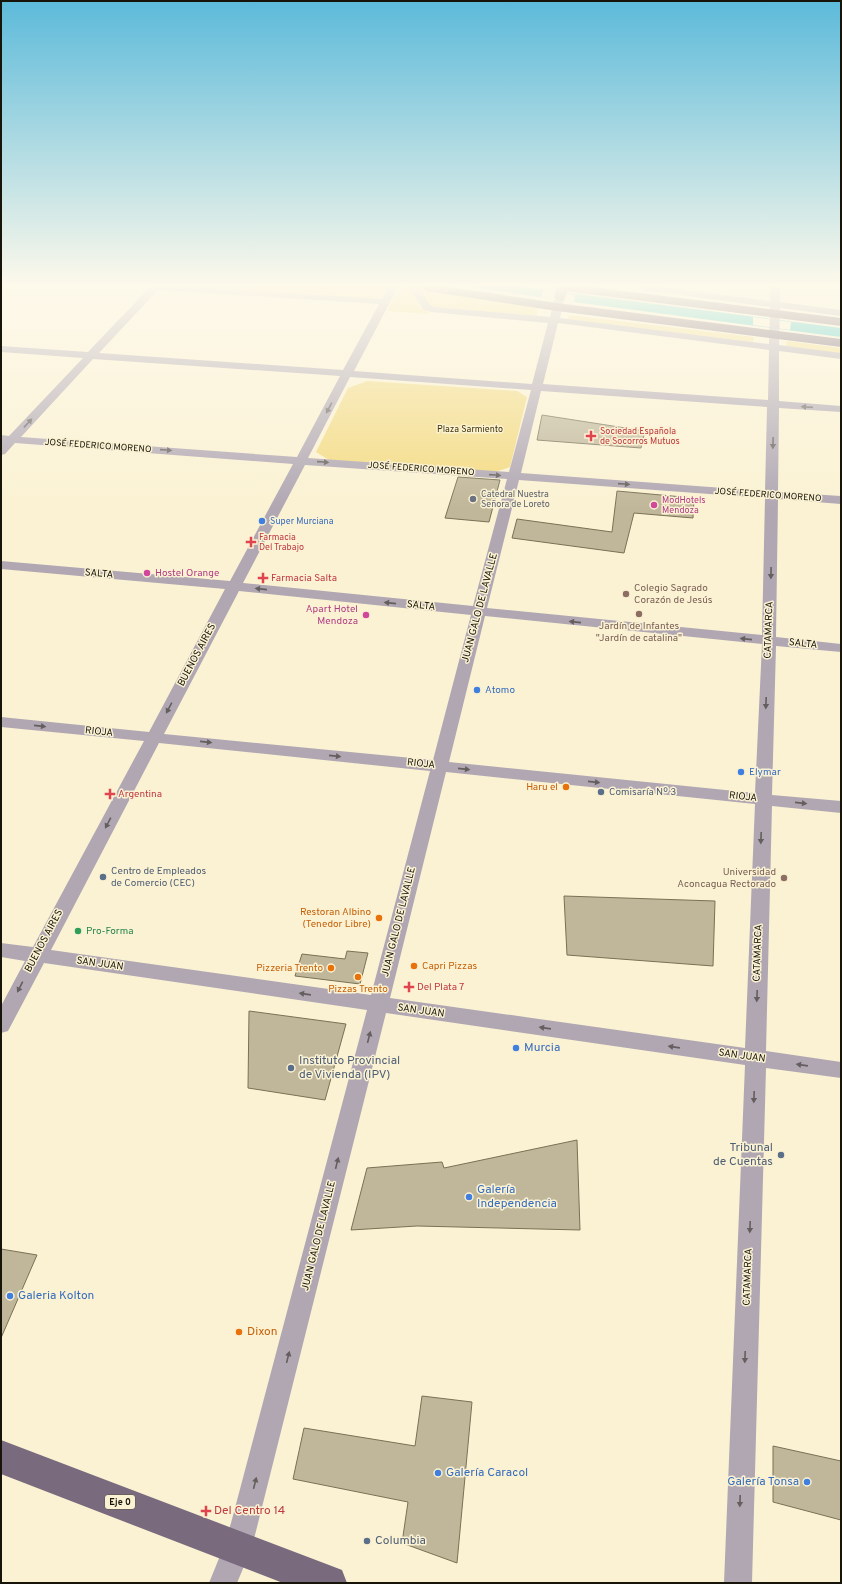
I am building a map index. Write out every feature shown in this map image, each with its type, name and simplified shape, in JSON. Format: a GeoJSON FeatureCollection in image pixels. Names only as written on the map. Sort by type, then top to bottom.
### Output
{"type":"FeatureCollection","features":[{"type":"Feature","properties":{"kind":"main road","name":"Eje 0"},"geometry":{"type":"LineString","coordinates":[[1,1457],[329,1583]]}},
{"type":"Feature","properties":{"kind":"street"},"geometry":{"type":"LineString","coordinates":[[1,451],[6,439],[85,361]]}},
{"type":"Feature","properties":{"kind":"street"},"geometry":{"type":"LineString","coordinates":[[171,361],[841,409]]}},
{"type":"Feature","properties":{"kind":"street","name":"BUENOS AIRES"},"geometry":{"type":"LineString","coordinates":[[1,1025],[153,737],[355,361]]}},
{"type":"Feature","properties":{"kind":"street","name":"JUAN GALO DE LAVALLE"},"geometry":{"type":"LineString","coordinates":[[223,1583],[238,1548],[544,361]]}},
{"type":"Feature","properties":{"kind":"street","name":"CATAMARCA"},"geometry":{"type":"LineString","coordinates":[[738,1583],[762,799],[769,641],[774,361]]}},
{"type":"Feature","properties":{"kind":"street","name":"JOSÉ FEDERICO MORENO"},"geometry":{"type":"LineString","coordinates":[[6,439],[841,500]]}},
{"type":"Feature","properties":{"kind":"street","name":"SALTA"},"geometry":{"type":"LineString","coordinates":[[1,565],[234,586],[841,648]]}},
{"type":"Feature","properties":{"kind":"street","name":"RIOJA"},"geometry":{"type":"LineString","coordinates":[[1,722],[841,807]]}},
{"type":"Feature","properties":{"kind":"street","name":"SAN JUAN"},"geometry":{"type":"LineString","coordinates":[[1,950],[841,1070]]}},
{"type":"Feature","properties":{"kind":"green space","name":"Plaza Sarmiento"},"geometry":{"type":"Polygon","coordinates":[[[367,381],[517,391],[527,397],[510,467],[495,472],[329,460],[316,452],[348,388],[367,381]]]}},
{"type":"Feature","properties":{"kind":"building","name":"Sociedad Española de Socorros Mutuos"},"geometry":{"type":"Polygon","coordinates":[[[542,415],[645,431],[641,448],[537,440],[542,415]]]}},
{"type":"Feature","properties":{"kind":"building","name":"Catedral Nuestra Señora de Loreto"},"geometry":{"type":"Polygon","coordinates":[[[458,477],[500,480],[489,522],[445,518],[458,477]]]}},
{"type":"Feature","properties":{"kind":"building"},"geometry":{"type":"Polygon","coordinates":[[[617,491],[694,498],[693,518],[634,513],[624,553],[512,538],[517,519],[612,532],[617,491]]]}},
{"type":"Feature","properties":{"kind":"building"},"geometry":{"type":"Polygon","coordinates":[[[564,896],[715,901],[713,966],[567,955],[564,896]]]}},
{"type":"Feature","properties":{"kind":"building","name":"Pizzeria Trento"},"geometry":{"type":"Polygon","coordinates":[[[347,951],[368,953],[360,984],[295,976],[302,954],[345,959],[347,951]]]}},
{"type":"Feature","properties":{"kind":"building","name":"Instituto Provincial de Vivienda (IPV)"},"geometry":{"type":"Polygon","coordinates":[[[249,1011],[346,1024],[325,1100],[248,1088],[249,1011]]]}},
{"type":"Feature","properties":{"kind":"building","name":"Galería Independencia"},"geometry":{"type":"Polygon","coordinates":[[[577,1140],[580,1230],[417,1226],[351,1230],[367,1168],[442,1162],[444,1168],[577,1140]]]}},
{"type":"Feature","properties":{"kind":"building","name":"Galeria Kolton"},"geometry":{"type":"Polygon","coordinates":[[[1,1249],[37,1255],[1,1338],[1,1249]]]}},
{"type":"Feature","properties":{"kind":"building"},"geometry":{"type":"Polygon","coordinates":[[[422,1396],[472,1402],[457,1563],[402,1543],[408,1502],[293,1479],[304,1428],[415,1446],[422,1396]]]}},
{"type":"Feature","properties":{"kind":"building","name":"Galería Tonsa"},"geometry":{"type":"Polygon","coordinates":[[[773,1446],[841,1461],[841,1520],[773,1502],[773,1446]]]}},
{"type":"Feature","properties":{"kind":"place","name":"Sociedad Española de Socorros Mutuos"},"geometry":{"type":"Point","coordinates":[591,436]}},
{"type":"Feature","properties":{"kind":"place","name":"Catedral Nuestra Señora de Loreto"},"geometry":{"type":"Point","coordinates":[473,499]}},
{"type":"Feature","properties":{"kind":"place","name":"ModHotels Mendoza"},"geometry":{"type":"Point","coordinates":[654,505]}},
{"type":"Feature","properties":{"kind":"place","name":"Super Murciana"},"geometry":{"type":"Point","coordinates":[262,521]}},
{"type":"Feature","properties":{"kind":"place","name":"Farmacia Del Trabajo"},"geometry":{"type":"Point","coordinates":[251,542]}},
{"type":"Feature","properties":{"kind":"place","name":"Hostel Orange"},"geometry":{"type":"Point","coordinates":[147,573]}},
{"type":"Feature","properties":{"kind":"place","name":"Farmacia Salta"},"geometry":{"type":"Point","coordinates":[263,578]}},
{"type":"Feature","properties":{"kind":"place","name":"Colegio Sagrado Corazón de Jesús"},"geometry":{"type":"Point","coordinates":[626,594]}},
{"type":"Feature","properties":{"kind":"place","name":"Jardín de Infantes \"Jardín de catalina\""},"geometry":{"type":"Point","coordinates":[639,614]}},
{"type":"Feature","properties":{"kind":"place","name":"Apart Hotel Mendoza"},"geometry":{"type":"Point","coordinates":[366,615]}},
{"type":"Feature","properties":{"kind":"place","name":"Atomo"},"geometry":{"type":"Point","coordinates":[477,690]}},
{"type":"Feature","properties":{"kind":"place","name":"Elymar"},"geometry":{"type":"Point","coordinates":[741,772]}},
{"type":"Feature","properties":{"kind":"place","name":"Haru el"},"geometry":{"type":"Point","coordinates":[566,787]}},
{"type":"Feature","properties":{"kind":"place","name":"Comisaría Nº 3"},"geometry":{"type":"Point","coordinates":[601,792]}},
{"type":"Feature","properties":{"kind":"place","name":"Argentina"},"geometry":{"type":"Point","coordinates":[110,794]}},
{"type":"Feature","properties":{"kind":"place","name":"Centro de Empleados de Comercio (CEC)"},"geometry":{"type":"Point","coordinates":[103,877]}},
{"type":"Feature","properties":{"kind":"place","name":"Universidad Aconcagua Rectorado"},"geometry":{"type":"Point","coordinates":[784,878]}},
{"type":"Feature","properties":{"kind":"place","name":"Restoran Albino (Tenedor Libre)"},"geometry":{"type":"Point","coordinates":[379,918]}},
{"type":"Feature","properties":{"kind":"place","name":"Pro-Forma"},"geometry":{"type":"Point","coordinates":[78,931]}},
{"type":"Feature","properties":{"kind":"place","name":"Capri Pizzas"},"geometry":{"type":"Point","coordinates":[414,966]}},
{"type":"Feature","properties":{"kind":"place","name":"Pizzeria Trento"},"geometry":{"type":"Point","coordinates":[331,968]}},
{"type":"Feature","properties":{"kind":"place","name":"Pizzas Trento"},"geometry":{"type":"Point","coordinates":[358,977]}},
{"type":"Feature","properties":{"kind":"place","name":"Del Plata 7"},"geometry":{"type":"Point","coordinates":[409,987]}},
{"type":"Feature","properties":{"kind":"place","name":"Murcia"},"geometry":{"type":"Point","coordinates":[516,1048]}},
{"type":"Feature","properties":{"kind":"place","name":"Instituto Provincial de Vivienda (IPV)"},"geometry":{"type":"Point","coordinates":[291,1068]}},
{"type":"Feature","properties":{"kind":"place","name":"Tribunal de Cuentas"},"geometry":{"type":"Point","coordinates":[781,1155]}},
{"type":"Feature","properties":{"kind":"place","name":"Galería Independencia"},"geometry":{"type":"Point","coordinates":[469,1197]}},
{"type":"Feature","properties":{"kind":"place","name":"Galeria Kolton"},"geometry":{"type":"Point","coordinates":[10,1296]}},
{"type":"Feature","properties":{"kind":"place","name":"Dixon"},"geometry":{"type":"Point","coordinates":[239,1332]}},
{"type":"Feature","properties":{"kind":"place","name":"Galería Caracol"},"geometry":{"type":"Point","coordinates":[438,1473]}},
{"type":"Feature","properties":{"kind":"place","name":"Galería Tonsa"},"geometry":{"type":"Point","coordinates":[807,1482]}},
{"type":"Feature","properties":{"kind":"place","name":"Del Centro 14"},"geometry":{"type":"Point","coordinates":[206,1511]}},
{"type":"Feature","properties":{"kind":"place","name":"Columbia"},"geometry":{"type":"Point","coordinates":[367,1541]}}]}
